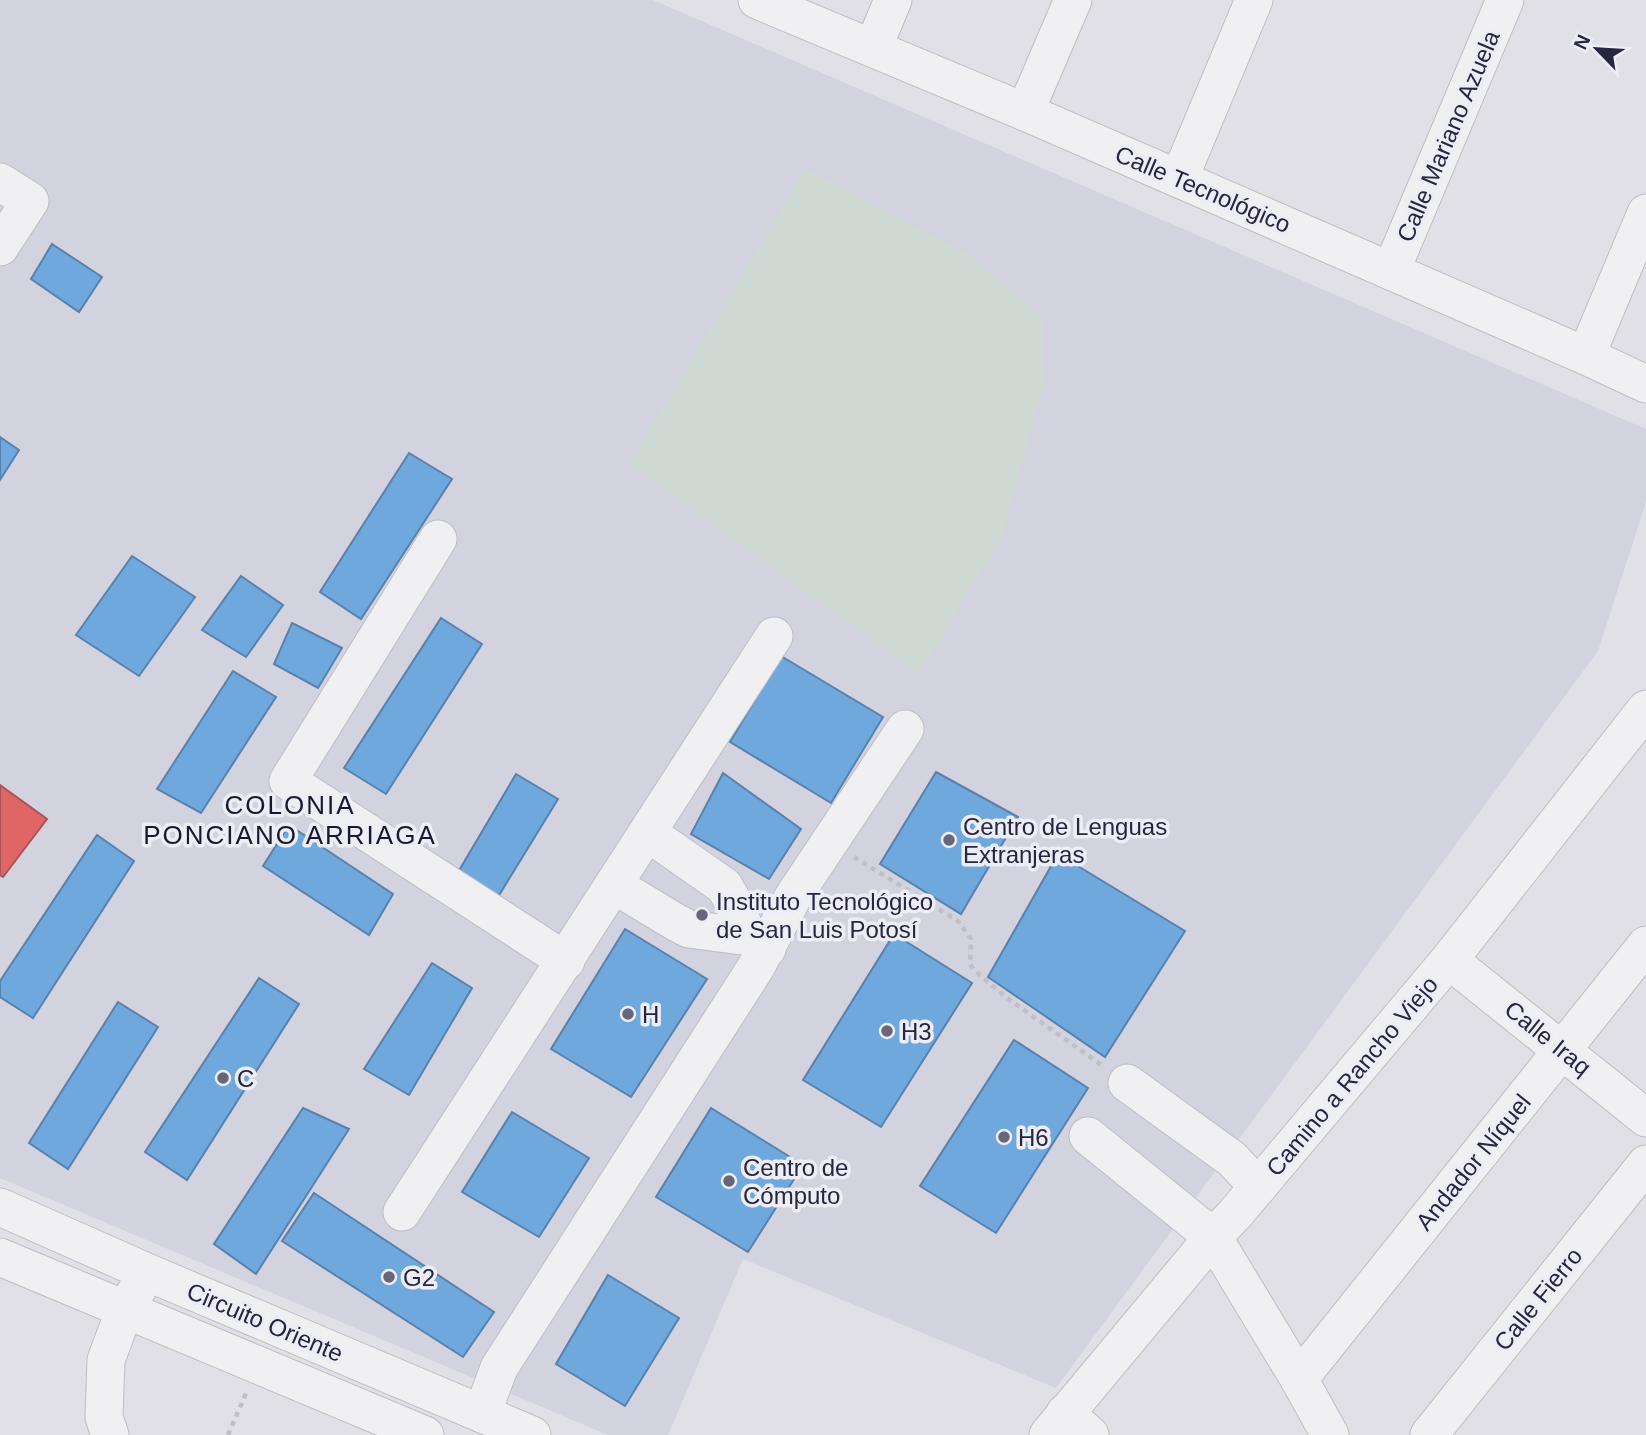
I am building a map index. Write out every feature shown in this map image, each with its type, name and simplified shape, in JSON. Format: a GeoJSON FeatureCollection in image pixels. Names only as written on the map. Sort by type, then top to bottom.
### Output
{"type":"FeatureCollection","features":[{"type":"Feature","properties":{"kind":"street","name":"Calle Tecnológico"},"geometry":{"type":"LineString","coordinates":[[757,0],[1025,112],[1646,384]]}},
{"type":"Feature","properties":{"kind":"street"},"geometry":{"type":"LineString","coordinates":[[873,48],[893,0]]}},
{"type":"Feature","properties":{"kind":"street"},"geometry":{"type":"LineString","coordinates":[[1025,112],[1073,0]]}},
{"type":"Feature","properties":{"kind":"street"},"geometry":{"type":"LineString","coordinates":[[1179,179],[1254,0]]}},
{"type":"Feature","properties":{"kind":"street","name":"Calle Mariano Azuela"},"geometry":{"type":"LineString","coordinates":[[1391,271],[1505,0]]}},
{"type":"Feature","properties":{"kind":"street"},"geometry":{"type":"LineString","coordinates":[[0,182],[30,201],[0,247]]}},
{"type":"Feature","properties":{"kind":"street"},"geometry":{"type":"LineString","coordinates":[[1586,356],[1646,213]]}},
{"type":"Feature","properties":{"kind":"street"},"geometry":{"type":"LineString","coordinates":[[438,539],[288,781],[566,961]]}},
{"type":"Feature","properties":{"kind":"street"},"geometry":{"type":"LineString","coordinates":[[402,1212],[774,636]]}},
{"type":"Feature","properties":{"kind":"street","name":"Camino a Rancho Viejo"},"geometry":{"type":"LineString","coordinates":[[1068,1428],[1213,1237],[1450,960],[1646,709]]}},
{"type":"Feature","properties":{"kind":"street"},"geometry":{"type":"LineString","coordinates":[[482,1414],[499,1368],[758,943],[793,897],[905,729]]}},
{"type":"Feature","properties":{"kind":"street"},"geometry":{"type":"LineString","coordinates":[[648,833],[724,886],[758,943]]}},
{"type":"Feature","properties":{"kind":"street"},"geometry":{"type":"LineString","coordinates":[[614,885],[689,929],[758,943]]}},
{"type":"Feature","properties":{"kind":"street","name":"Andador Níquel"},"geometry":{"type":"LineString","coordinates":[[1299,1379],[1646,946]]}},
{"type":"Feature","properties":{"kind":"street","name":"Calle Iraq"},"geometry":{"type":"LineString","coordinates":[[1450,960],[1646,1118]]}},
{"type":"Feature","properties":{"kind":"street"},"geometry":{"type":"LineString","coordinates":[[1127,1083],[1232,1159],[1258,1187]]}},
{"type":"Feature","properties":{"kind":"street"},"geometry":{"type":"LineString","coordinates":[[1088,1136],[1213,1237],[1331,1435]]}},
{"type":"Feature","properties":{"kind":"street","name":"Calle Fierro"},"geometry":{"type":"LineString","coordinates":[[1429,1435],[1646,1164]]}},
{"type":"Feature","properties":{"kind":"street","name":"Circuito Oriente"},"geometry":{"type":"LineString","coordinates":[[4,1219],[149,1273],[532,1435]]}},
{"type":"Feature","properties":{"kind":"street","name":"Circuito Oriente"},"geometry":{"type":"LineString","coordinates":[[0,1257],[425,1435]]}},
{"type":"Feature","properties":{"kind":"street"},"geometry":{"type":"LineString","coordinates":[[110,1435],[104,1417],[106,1360],[125,1309],[149,1273]]}},
{"type":"Feature","properties":{"kind":"path"},"geometry":{"type":"LineString","coordinates":[[830,842],[958,921],[971,939],[970,964],[974,970],[1007,998],[1127,1083]]}},
{"type":"Feature","properties":{"kind":"path"},"geometry":{"type":"LineString","coordinates":[[228,1435],[258,1365]]}},
{"type":"Feature","properties":{"kind":"shaded area","name":"Instituto Tecnológico de San Luis Potosí"},"geometry":{"type":"Polygon","coordinates":[[[0,0],[653,0],[1646,429],[1646,502],[1598,651],[1056,1388],[743,1259],[668,1435],[608,1435],[0,1178],[0,0]]]}},
{"type":"Feature","properties":{"kind":"shaded area"},"geometry":{"type":"Polygon","coordinates":[[[806,168],[970,256],[1043,317],[1045,379],[1003,534],[919,674],[629,464],[806,168]]]}},
{"type":"Feature","properties":{"kind":"building: Comercios"},"geometry":{"type":"Polygon","coordinates":[[[0,785],[47,819],[3,877],[0,875],[0,785]]]}},
{"type":"Feature","properties":{"kind":"building: Escuelas"},"geometry":{"type":"Polygon","coordinates":[[[52,244],[102,277],[79,312],[31,279],[52,244]]]}},
{"type":"Feature","properties":{"kind":"building: Escuelas"},"geometry":{"type":"Polygon","coordinates":[[[0,437],[19,450],[0,480],[0,437]]]}},
{"type":"Feature","properties":{"kind":"building: Escuelas"},"geometry":{"type":"Polygon","coordinates":[[[409,453],[452,479],[361,619],[320,592],[409,453]]]}},
{"type":"Feature","properties":{"kind":"building: Escuelas"},"geometry":{"type":"Polygon","coordinates":[[[132,556],[195,597],[139,676],[76,635],[132,556]]]}},
{"type":"Feature","properties":{"kind":"building: Escuelas"},"geometry":{"type":"Polygon","coordinates":[[[241,576],[283,605],[246,657],[202,630],[241,576]]]}},
{"type":"Feature","properties":{"kind":"building: Escuelas"},"geometry":{"type":"Polygon","coordinates":[[[441,618],[482,644],[386,794],[344,768],[441,618]]]}},
{"type":"Feature","properties":{"kind":"building: Escuelas"},"geometry":{"type":"Polygon","coordinates":[[[292,623],[342,648],[318,688],[274,664],[292,623]]]}},
{"type":"Feature","properties":{"kind":"building: Escuelas"},"geometry":{"type":"Polygon","coordinates":[[[781,656],[883,717],[831,803],[730,742],[781,656]]]}},
{"type":"Feature","properties":{"kind":"building: Escuelas"},"geometry":{"type":"Polygon","coordinates":[[[233,671],[276,697],[201,813],[157,789],[233,671]]]}},
{"type":"Feature","properties":{"kind":"building: Escuelas","name":"Centro de Lenguas Extranjeras"},"geometry":{"type":"Polygon","coordinates":[[[936,772],[1018,817],[961,914],[880,864],[936,772]]]}},
{"type":"Feature","properties":{"kind":"building: Escuelas"},"geometry":{"type":"Polygon","coordinates":[[[723,773],[801,829],[769,879],[691,834],[723,773]]]}},
{"type":"Feature","properties":{"kind":"building: Escuelas"},"geometry":{"type":"Polygon","coordinates":[[[516,774],[558,799],[493,905],[454,879],[516,774]]]}},
{"type":"Feature","properties":{"kind":"building: Escuelas"},"geometry":{"type":"Polygon","coordinates":[[[289,825],[393,894],[369,935],[263,866],[289,825]]]}},
{"type":"Feature","properties":{"kind":"building: Escuelas"},"geometry":{"type":"Polygon","coordinates":[[[97,835],[134,861],[33,1018],[0,997],[0,981],[97,835]]]}},
{"type":"Feature","properties":{"kind":"building: Escuelas"},"geometry":{"type":"Polygon","coordinates":[[[1058,854],[1185,931],[1105,1057],[988,977],[1058,854]]]}},
{"type":"Feature","properties":{"kind":"building: Escuelas","name":"H"},"geometry":{"type":"Polygon","coordinates":[[[625,929],[707,979],[631,1097],[551,1049],[625,929]]]}},
{"type":"Feature","properties":{"kind":"building: Escuelas","name":"H3"},"geometry":{"type":"Polygon","coordinates":[[[894,934],[972,983],[881,1127],[803,1080],[894,934]]]}},
{"type":"Feature","properties":{"kind":"building: Escuelas"},"geometry":{"type":"Polygon","coordinates":[[[432,963],[472,988],[409,1095],[364,1069],[432,963]]]}},
{"type":"Feature","properties":{"kind":"building: Escuelas","name":"C"},"geometry":{"type":"Polygon","coordinates":[[[259,978],[299,1004],[187,1180],[145,1152],[259,978]]]}},
{"type":"Feature","properties":{"kind":"building: Escuelas"},"geometry":{"type":"Polygon","coordinates":[[[118,1002],[158,1027],[68,1169],[29,1143],[118,1002]]]}},
{"type":"Feature","properties":{"kind":"building: Escuelas","name":"H6"},"geometry":{"type":"Polygon","coordinates":[[[1014,1040],[1088,1088],[996,1233],[920,1186],[1014,1040]]]}},
{"type":"Feature","properties":{"kind":"building: Escuelas"},"geometry":{"type":"Polygon","coordinates":[[[303,1108],[349,1129],[256,1274],[214,1244],[303,1108]]]}},
{"type":"Feature","properties":{"kind":"building: Escuelas","name":"Centro de Cómputo"},"geometry":{"type":"Polygon","coordinates":[[[711,1108],[803,1165],[748,1252],[656,1197],[711,1108]]]}},
{"type":"Feature","properties":{"kind":"building: Escuelas"},"geometry":{"type":"Polygon","coordinates":[[[512,1112],[589,1158],[539,1237],[462,1192],[512,1112]]]}},
{"type":"Feature","properties":{"kind":"building: Escuelas","name":"G2"},"geometry":{"type":"Polygon","coordinates":[[[314,1193],[494,1312],[463,1357],[282,1241],[314,1193]]]}},
{"type":"Feature","properties":{"kind":"building: Escuelas"},"geometry":{"type":"Polygon","coordinates":[[[608,1275],[679,1318],[625,1406],[556,1364],[608,1275]]]}},
{"type":"Feature","properties":{"kind":"place","name":"Centro de Lenguas Extranjeras"},"geometry":{"type":"Point","coordinates":[949,840]}},
{"type":"Feature","properties":{"kind":"place","name":"Instituto Tecnológico de San Luis Potosí"},"geometry":{"type":"Point","coordinates":[702,915]}},
{"type":"Feature","properties":{"kind":"place","name":"H"},"geometry":{"type":"Point","coordinates":[628,1014]}},
{"type":"Feature","properties":{"kind":"place","name":"H3"},"geometry":{"type":"Point","coordinates":[887,1031]}},
{"type":"Feature","properties":{"kind":"place","name":"C"},"geometry":{"type":"Point","coordinates":[223,1078]}},
{"type":"Feature","properties":{"kind":"place","name":"H6"},"geometry":{"type":"Point","coordinates":[1004,1137]}},
{"type":"Feature","properties":{"kind":"place","name":"Centro de Cómputo"},"geometry":{"type":"Point","coordinates":[729,1181]}},
{"type":"Feature","properties":{"kind":"place","name":"G2"},"geometry":{"type":"Point","coordinates":[389,1277]}},
{"type":"Feature","properties":{"kind":"district","name":"COLONIA PONCIANO ARRIAGA"},"geometry":{"type":"Point","coordinates":[290,820]}}]}
